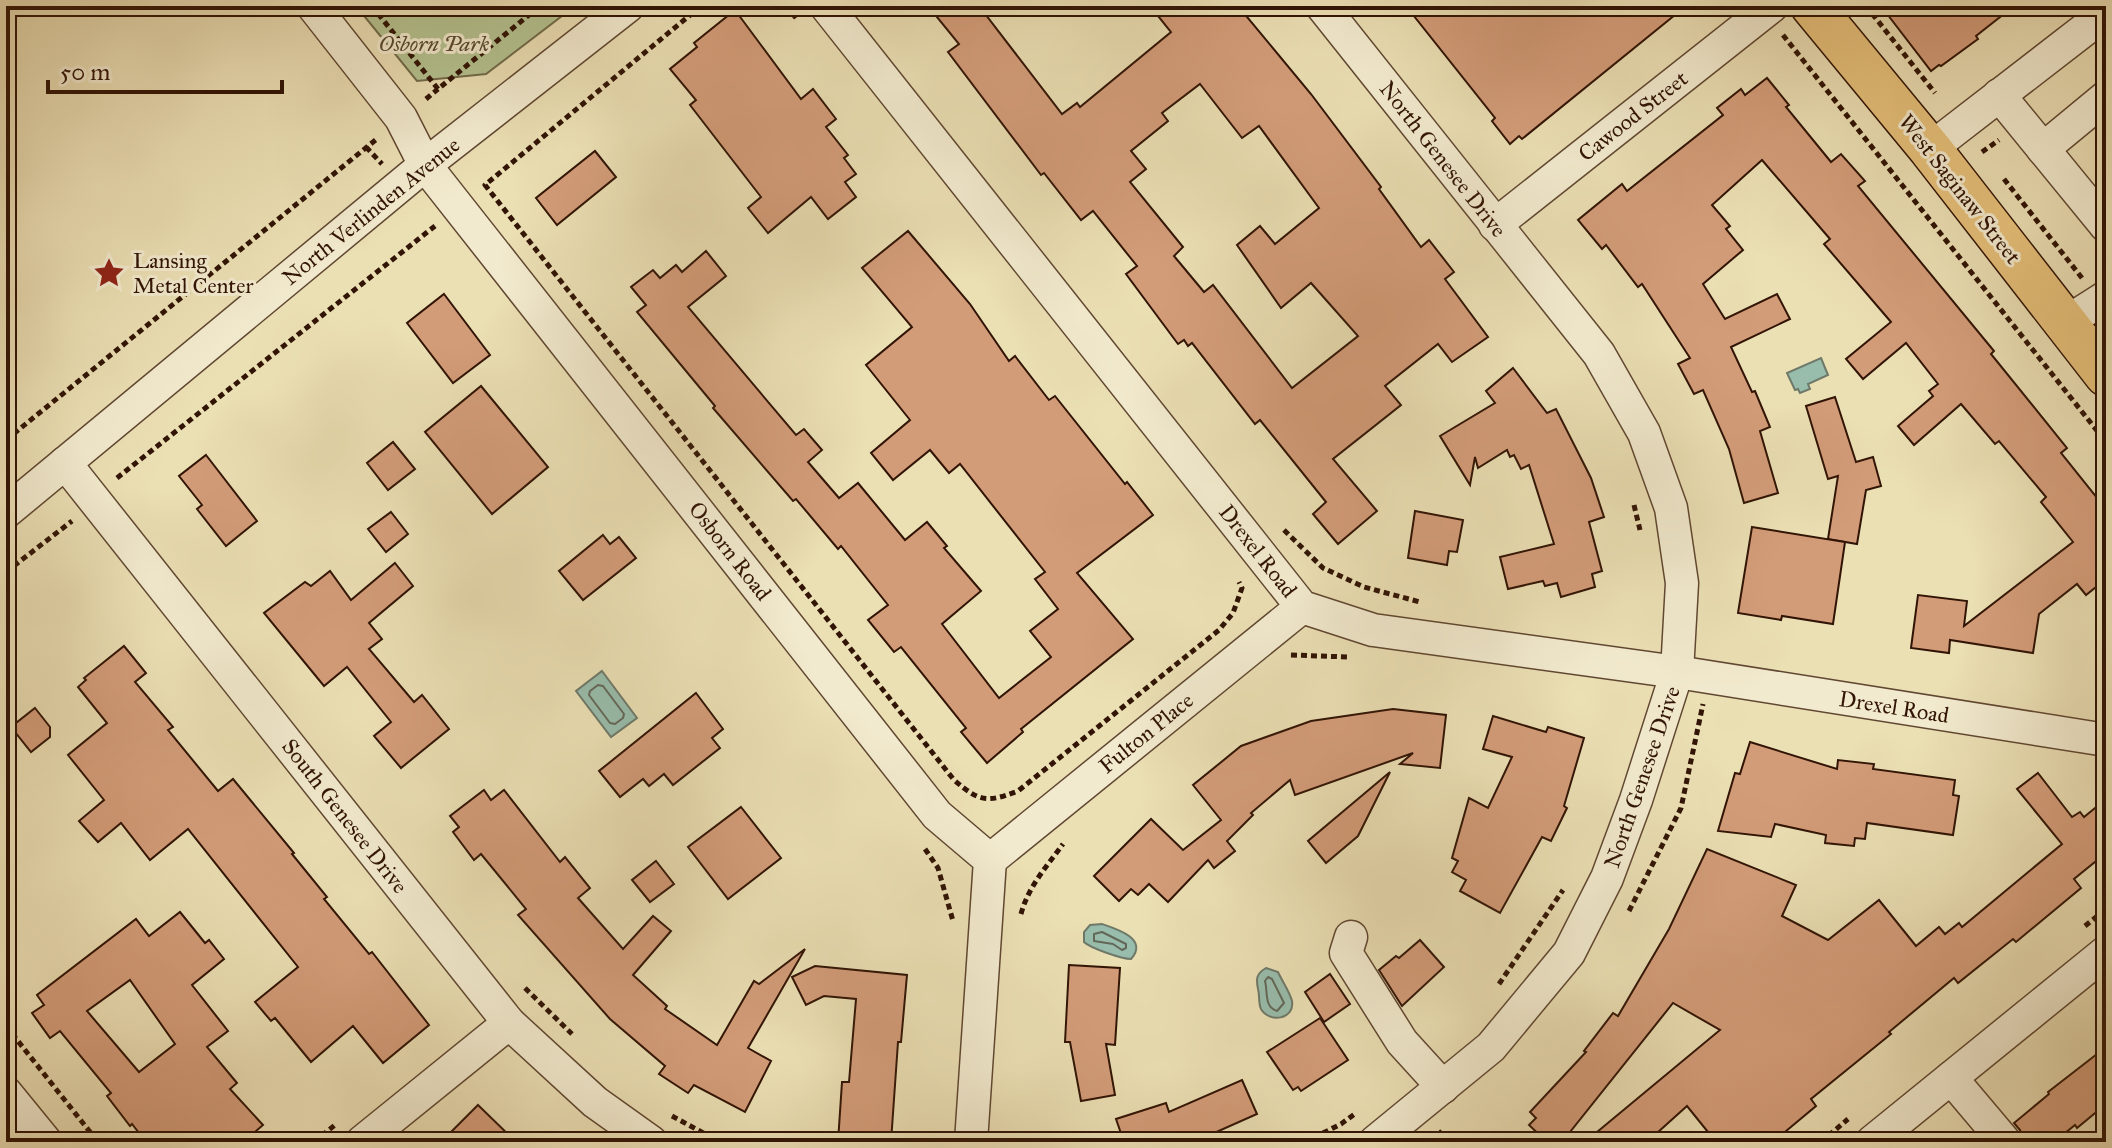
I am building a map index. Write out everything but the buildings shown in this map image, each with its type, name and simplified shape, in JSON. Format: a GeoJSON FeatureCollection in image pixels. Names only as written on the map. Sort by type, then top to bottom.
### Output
{"type":"FeatureCollection","features":[{"type":"Feature","properties":{"kind":"main road","name":"West Saginaw Street"},"geometry":{"type":"LineString","coordinates":[[1812,6],[1930,149],[2106,375]]}},
{"type":"Feature","properties":{"kind":"street","name":"Osborn Road"},"geometry":{"type":"LineString","coordinates":[[313,6],[401,118],[413,175],[937,815],[990,860]]}},
{"type":"Feature","properties":{"kind":"street","name":"North Verlinden Avenue"},"geometry":{"type":"LineString","coordinates":[[6,512],[413,175],[628,6]]}},
{"type":"Feature","properties":{"kind":"street","name":"Drexel Road"},"geometry":{"type":"LineString","coordinates":[[826,6],[1302,607],[1373,630],[1688,689],[2106,740]]}},
{"type":"Feature","properties":{"kind":"street","name":"North Genesee Drive"},"geometry":{"type":"LineString","coordinates":[[1322,6],[1599,354],[1644,433],[1671,508],[1682,583],[1688,689],[1636,800],[1607,878],[1569,953],[1491,1047],[1379,1141]]}},
{"type":"Feature","properties":{"kind":"street","name":"Cawood Street"},"geometry":{"type":"LineString","coordinates":[[1495,225],[1768,9]]}},
{"type":"Feature","properties":{"kind":"street"},"geometry":{"type":"LineString","coordinates":[[1930,149],[2106,13]]}},
{"type":"Feature","properties":{"kind":"street"},"geometry":{"type":"LineString","coordinates":[[1999,95],[2106,226]]}},
{"type":"Feature","properties":{"kind":"street"},"geometry":{"type":"LineString","coordinates":[[2043,149],[2106,97]]}},
{"type":"Feature","properties":{"kind":"street"},"geometry":{"type":"LineString","coordinates":[[2065,323],[2106,297]]}},
{"type":"Feature","properties":{"kind":"street","name":"South Genesee Drive"},"geometry":{"type":"LineString","coordinates":[[65,463],[509,1023],[595,1102],[651,1142]]}},
{"type":"Feature","properties":{"kind":"street","name":"Fulton Place"},"geometry":{"type":"LineString","coordinates":[[990,860],[1302,607]]}},
{"type":"Feature","properties":{"kind":"street"},"geometry":{"type":"LineString","coordinates":[[971,1142],[990,860]]}},
{"type":"Feature","properties":{"kind":"street"},"geometry":{"type":"LineString","coordinates":[[1351,937],[1346,953],[1402,1042],[1443,1087]]}},
{"type":"Feature","properties":{"kind":"street"},"geometry":{"type":"LineString","coordinates":[[1872,1142],[2106,952]]}},
{"type":"Feature","properties":{"kind":"street"},"geometry":{"type":"LineString","coordinates":[[362,1142],[509,1023]]}},
{"type":"Feature","properties":{"kind":"street"},"geometry":{"type":"LineString","coordinates":[[1951,1078],[2005,1142]]}},
{"type":"Feature","properties":{"kind":"street"},"geometry":{"type":"LineString","coordinates":[[6,1093],[46,1142]]}},
{"type":"Feature","properties":{"kind":"path"},"geometry":{"type":"LineString","coordinates":[[372,6],[438,89]]}},
{"type":"Feature","properties":{"kind":"path"},"geometry":{"type":"LineString","coordinates":[[6,440],[540,6]]}},
{"type":"Feature","properties":{"kind":"path"},"geometry":{"type":"LineString","coordinates":[[701,6],[485,185],[954,780],[974,797],[998,799],[1018,791],[1219,630],[1233,613],[1242,588],[1238,577]]}},
{"type":"Feature","properties":{"kind":"path"},"geometry":{"type":"LineString","coordinates":[[786,6],[796,18]]}},
{"type":"Feature","properties":{"kind":"path"},"geometry":{"type":"LineString","coordinates":[[1768,9],[2106,442]]}},
{"type":"Feature","properties":{"kind":"path"},"geometry":{"type":"LineString","coordinates":[[366,147],[413,175],[436,224],[446,237]]}},
{"type":"Feature","properties":{"kind":"path"},"geometry":{"type":"LineString","coordinates":[[6,572],[71,522],[117,479],[436,224]]}},
{"type":"Feature","properties":{"kind":"path"},"geometry":{"type":"LineString","coordinates":[[1632,498],[1643,542]]}},
{"type":"Feature","properties":{"kind":"path"},"geometry":{"type":"LineString","coordinates":[[1283,529],[1323,568],[1364,587],[1429,603]]}},
{"type":"Feature","properties":{"kind":"path"},"geometry":{"type":"LineString","coordinates":[[1287,655],[1352,657]]}},
{"type":"Feature","properties":{"kind":"path"},"geometry":{"type":"LineString","coordinates":[[1625,920],[1681,808],[1688,689]]}},
{"type":"Feature","properties":{"kind":"path"},"geometry":{"type":"LineString","coordinates":[[1019,918],[1024,900],[1064,843]]}},
{"type":"Feature","properties":{"kind":"path"},"geometry":{"type":"LineString","coordinates":[[923,846],[938,868],[955,929]]}},
{"type":"Feature","properties":{"kind":"path"},"geometry":{"type":"LineString","coordinates":[[1493,991],[1567,884]]}},
{"type":"Feature","properties":{"kind":"path"},"geometry":{"type":"LineString","coordinates":[[524,988],[576,1039]]}},
{"type":"Feature","properties":{"kind":"path"},"geometry":{"type":"LineString","coordinates":[[6,1026],[98,1142]]}},
{"type":"Feature","properties":{"kind":"path"},"geometry":{"type":"LineString","coordinates":[[1305,1142],[1341,1124],[1365,1107]]}},
{"type":"Feature","properties":{"kind":"path"},"geometry":{"type":"LineString","coordinates":[[669,1114],[720,1142]]}},
{"type":"Feature","properties":{"kind":"path"},"geometry":{"type":"LineString","coordinates":[[1432,1142],[1452,1122]]}},
{"type":"Feature","properties":{"kind":"green space","name":"Osborn Park"},"geometry":{"type":"Polygon","coordinates":[[[356,6],[575,6],[486,74],[417,81],[356,6]]]}},
{"type":"Feature","properties":{"kind":"water"},"geometry":{"type":"Polygon","coordinates":[[[1821,358],[1828,375],[1808,384],[1810,389],[1800,393],[1798,389],[1795,390],[1787,373],[1821,358]]]}},
{"type":"Feature","properties":{"kind":"water"},"geometry":{"type":"Polygon","coordinates":[[[602,671],[637,718],[611,737],[576,691],[602,671]]]}},
{"type":"Feature","properties":{"kind":"water"},"geometry":{"type":"Polygon","coordinates":[[[1102,924],[1134,940],[1136,952],[1131,959],[1106,953],[1084,942],[1084,932],[1090,925],[1102,924]]]}},
{"type":"Feature","properties":{"kind":"water"},"geometry":{"type":"Polygon","coordinates":[[[1266,968],[1278,972],[1291,998],[1292,1007],[1286,1016],[1275,1018],[1261,1009],[1257,980],[1266,968]]]}},
{"type":"Feature","properties":{"kind":"place","name":"Lansing Metal Center"},"geometry":{"type":"Point","coordinates":[109,273]}}]}
